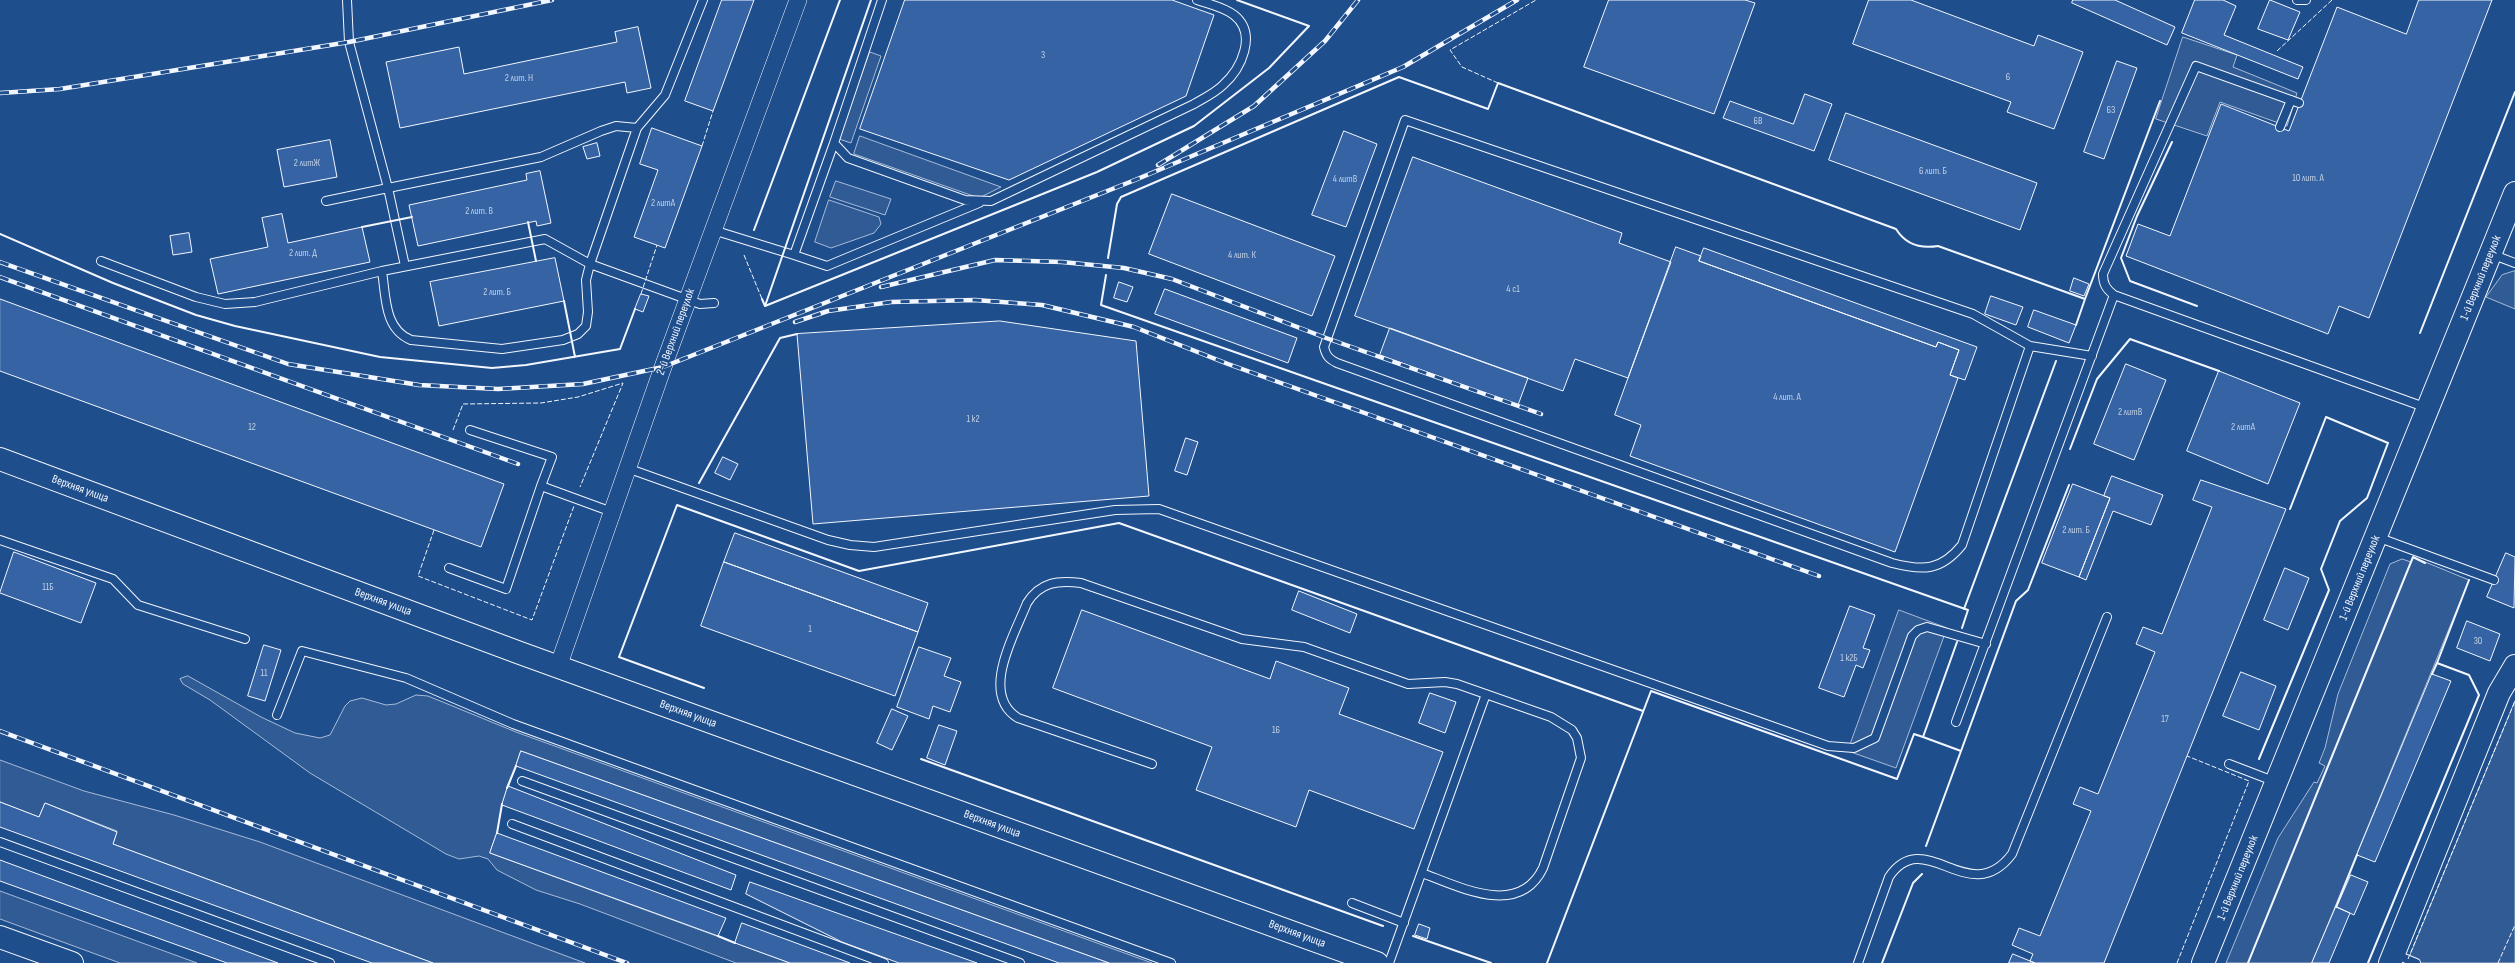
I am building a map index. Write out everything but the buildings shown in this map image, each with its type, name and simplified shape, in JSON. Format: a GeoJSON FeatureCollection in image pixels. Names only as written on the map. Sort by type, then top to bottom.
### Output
{"type":"FeatureCollection","features":[{"type":"Feature","properties":{"kind":"street","name":"2-й Верхний переулок"},"geometry":{"type":"LineString","coordinates":[[558,667],[627,468],[798,0]]}},
{"type":"Feature","properties":{"kind":"street","name":"1-й Верхний переулок"},"geometry":{"type":"LineString","coordinates":[[2204,963],[2515,193]]}},
{"type":"Feature","properties":{"kind":"street","name":"Верхняя улица"},"geometry":{"type":"LineString","coordinates":[[0,459],[558,667],[1377,963]]}},
{"type":"Feature","properties":{"kind":"street"},"geometry":{"type":"LineString","coordinates":[[2392,958],[2499,693],[2515,666]]}},
{"type":"Feature","properties":{"kind":"street"},"geometry":{"type":"LineString","coordinates":[[0,937],[72,963]]}},
{"type":"Feature","properties":{"kind":"lane"},"geometry":{"type":"LineString","coordinates":[[347,0],[349,42],[388,188],[405,266]]}},
{"type":"Feature","properties":{"kind":"lane"},"geometry":{"type":"LineString","coordinates":[[382,271],[391,325],[400,335],[411,340],[502,349],[563,340],[578,334],[586,326],[588,312],[586,280],[590,264],[636,128],[665,95],[703,0]]}},
{"type":"Feature","properties":{"kind":"lane"},"geometry":{"type":"LineString","coordinates":[[794,255],[834,143],[882,0]]}},
{"type":"Feature","properties":{"kind":"lane"},"geometry":{"type":"LineString","coordinates":[[834,143],[848,158],[965,200],[982,202],[991,201],[1187,108],[1222,86],[1240,64],[1245,51],[1246,38],[1243,25],[1229,12],[1197,0]]}},
{"type":"Feature","properties":{"kind":"lane"},"geometry":{"type":"LineString","coordinates":[[2297,0],[2306,0]]}},
{"type":"Feature","properties":{"kind":"lane"},"geometry":{"type":"LineString","coordinates":[[2299,103],[2196,66],[2104,274],[2103,282],[2107,290],[2114,295],[2428,409]]}},
{"type":"Feature","properties":{"kind":"lane"},"geometry":{"type":"LineString","coordinates":[[2280,127],[2290,100]]}},
{"type":"Feature","properties":{"kind":"lane"},"geometry":{"type":"LineString","coordinates":[[2030,346],[1962,545],[1952,557],[1939,565],[1925,568],[1892,563],[1337,363],[1330,360],[1325,354],[1324,346],[1405,120],[1973,314],[2030,346],[2092,356]]}},
{"type":"Feature","properties":{"kind":"lane"},"geometry":{"type":"LineString","coordinates":[[326,201],[541,157],[601,130],[616,126],[636,128]]}},
{"type":"Feature","properties":{"kind":"lane"},"geometry":{"type":"LineString","coordinates":[[713,230],[827,266],[982,202]]}},
{"type":"Feature","properties":{"kind":"lane"},"geometry":{"type":"LineString","coordinates":[[101,261],[196,297],[225,304],[255,302],[405,266],[545,239],[590,264],[700,304],[714,303]]}},
{"type":"Feature","properties":{"kind":"lane"},"geometry":{"type":"LineString","coordinates":[[2491,254],[2515,263]]}},
{"type":"Feature","properties":{"kind":"lane"},"geometry":{"type":"LineString","coordinates":[[1956,722],[2114,295]]}},
{"type":"Feature","properties":{"kind":"lane"},"geometry":{"type":"LineString","coordinates":[[449,568],[506,589],[552,457],[470,430]]}},
{"type":"Feature","properties":{"kind":"lane"},"geometry":{"type":"LineString","coordinates":[[627,468],[828,540],[850,545],[874,547],[1115,510],[1159,509],[1828,746],[1854,748],[1875,738],[1912,636],[1918,630],[1927,628],[1986,644]]}},
{"type":"Feature","properties":{"kind":"lane"},"geometry":{"type":"LineString","coordinates":[[542,486],[612,512]]}},
{"type":"Feature","properties":{"kind":"lane"},"geometry":{"type":"LineString","coordinates":[[2377,537],[2494,580]]}},
{"type":"Feature","properties":{"kind":"lane"},"geometry":{"type":"LineString","coordinates":[[0,540],[113,579],[138,605],[244,639]]}},
{"type":"Feature","properties":{"kind":"lane"},"geometry":{"type":"LineString","coordinates":[[1152,764],[1018,718],[1009,712],[1003,703],[1000,692],[1003,665],[1027,603],[1033,594],[1042,586],[1054,582],[1080,583],[1242,639],[1304,647],[1408,684],[1445,682],[1486,694],[1551,717],[1572,730],[1577,738],[1581,758],[1543,868],[1538,879],[1531,886],[1520,893],[1507,896],[1478,893],[1422,873]]}},
{"type":"Feature","properties":{"kind":"lane"},"geometry":{"type":"LineString","coordinates":[[1858,963],[1889,877],[1896,867],[1905,861],[1925,859],[1973,875],[1995,871],[2012,854],[2107,617]]}},
{"type":"Feature","properties":{"kind":"lane"},"geometry":{"type":"LineString","coordinates":[[277,715],[302,651],[406,678],[513,724],[1172,963]]}},
{"type":"Feature","properties":{"kind":"lane"},"geometry":{"type":"LineString","coordinates":[[1389,963],[1486,694]]}},
{"type":"Feature","properties":{"kind":"lane"},"geometry":{"type":"LineString","coordinates":[[2229,764],[2277,782]]}},
{"type":"Feature","properties":{"kind":"lane"},"geometry":{"type":"LineString","coordinates":[[522,781],[1020,963]]}},
{"type":"Feature","properties":{"kind":"lane"},"geometry":{"type":"LineString","coordinates":[[512,824],[884,963]]}},
{"type":"Feature","properties":{"kind":"lane"},"geometry":{"type":"LineString","coordinates":[[0,842],[330,963]]}},
{"type":"Feature","properties":{"kind":"lane"},"geometry":{"type":"LineString","coordinates":[[1352,903],[1404,922]]}},
{"type":"Feature","properties":{"kind":"lane"},"geometry":{"type":"LineString","coordinates":[[2392,958],[2416,963]]}},
{"type":"Feature","properties":{"kind":"shaded area"},"geometry":{"type":"Polygon","coordinates":[[[2183,37],[2237,55],[2233,67],[2297,93],[2287,126],[2220,102],[2207,136],[2156,119],[2183,37]]]}},
{"type":"Feature","properties":{"kind":"shaded area"},"geometry":{"type":"Polygon","coordinates":[[[870,52],[881,56],[851,143],[839,139],[870,52]]]}},
{"type":"Feature","properties":{"kind":"shaded area"},"geometry":{"type":"Polygon","coordinates":[[[860,136],[1001,187],[979,198],[854,154],[860,136]]]}},
{"type":"Feature","properties":{"kind":"shaded area"},"geometry":{"type":"Polygon","coordinates":[[[836,181],[891,199],[885,215],[830,197],[836,181]]]}},
{"type":"Feature","properties":{"kind":"shaded area"},"geometry":{"type":"Polygon","coordinates":[[[829,200],[879,217],[881,224],[874,233],[831,248],[815,242],[829,200]]]}},
{"type":"Feature","properties":{"kind":"shaded area"},"geometry":{"type":"Polygon","coordinates":[[[2515,271],[2515,309],[2486,297],[2502,275],[2515,271]]]}},
{"type":"Feature","properties":{"kind":"shaded area"},"geometry":{"type":"Polygon","coordinates":[[[2413,557],[2469,580],[2312,963],[2226,963],[2278,838],[2314,782],[2317,783],[2325,766],[2319,763],[2325,748],[2338,694],[2390,564],[2402,559],[2411,562],[2413,557]]]}},
{"type":"Feature","properties":{"kind":"shaded area"},"geometry":{"type":"Polygon","coordinates":[[[1899,610],[1947,628],[1896,768],[1848,751],[1899,610]]]}},
{"type":"Feature","properties":{"kind":"shaded area"},"geometry":{"type":"Polygon","coordinates":[[[188,676],[261,717],[295,733],[320,738],[330,735],[345,706],[350,701],[362,698],[386,705],[396,704],[416,695],[428,696],[516,732],[1152,963],[1109,963],[521,751],[502,805],[497,833],[490,853],[790,963],[736,963],[580,904],[536,890],[497,870],[488,859],[479,856],[459,859],[446,854],[310,773],[210,700],[183,684],[180,679],[188,676]]]}},
{"type":"Feature","properties":{"kind":"shaded area"},"geometry":{"type":"Polygon","coordinates":[[[2515,701],[2515,963],[2407,963],[2515,701]]]}},
{"type":"Feature","properties":{"kind":"shaded area"},"geometry":{"type":"Polygon","coordinates":[[[0,760],[84,791],[174,815],[260,842],[585,963],[433,963],[113,844],[117,831],[45,803],[39,817],[0,802],[0,760]]]}},
{"type":"Feature","properties":{"kind":"shaded area"},"geometry":{"type":"Polygon","coordinates":[[[0,891],[197,963],[120,963],[0,919],[0,891]]]}},
{"type":"Feature","properties":{"kind":"railway"},"geometry":{"type":"LineString","coordinates":[[0,93],[60,89],[349,42],[552,0]]}},
{"type":"Feature","properties":{"kind":"railway"},"geometry":{"type":"LineString","coordinates":[[1158,165],[1254,106],[1325,41],[1358,0]]}},
{"type":"Feature","properties":{"kind":"railway"},"geometry":{"type":"LineString","coordinates":[[0,262],[288,364],[419,385],[498,389],[583,384],[663,367],[1135,180],[1403,67],[1517,0]]}},
{"type":"Feature","properties":{"kind":"railway"},"geometry":{"type":"LineString","coordinates":[[881,287],[995,260],[1062,262],[1124,268],[1172,279],[1326,338],[1541,414]]}},
{"type":"Feature","properties":{"kind":"railway"},"geometry":{"type":"LineString","coordinates":[[0,277],[518,464]]}},
{"type":"Feature","properties":{"kind":"railway"},"geometry":{"type":"LineString","coordinates":[[795,322],[828,311],[891,302],[975,300],[1042,305],[1134,327],[1228,364],[1819,576]]}},
{"type":"Feature","properties":{"kind":"railway"},"geometry":{"type":"LineString","coordinates":[[0,731],[627,963]]}},
{"type":"Feature","properties":{"kind":"fence"},"geometry":{"type":"LineString","coordinates":[[1498,83],[1462,67],[1450,50],[1536,0]]}},
{"type":"Feature","properties":{"kind":"fence"},"geometry":{"type":"LineString","coordinates":[[2277,51],[2332,0]]}},
{"type":"Feature","properties":{"kind":"fence"},"geometry":{"type":"LineString","coordinates":[[702,146],[713,111]]}},
{"type":"Feature","properties":{"kind":"fence"},"geometry":{"type":"LineString","coordinates":[[641,294],[657,245]]}},
{"type":"Feature","properties":{"kind":"fence"},"geometry":{"type":"LineString","coordinates":[[744,255],[762,299]]}},
{"type":"Feature","properties":{"kind":"fence"},"geometry":{"type":"LineString","coordinates":[[453,430],[463,404],[541,403],[578,397],[623,383],[580,487]]}},
{"type":"Feature","properties":{"kind":"fence"},"geometry":{"type":"LineString","coordinates":[[434,530],[418,576],[532,620],[574,506]]}},
{"type":"Feature","properties":{"kind":"fence"},"geometry":{"type":"LineString","coordinates":[[2408,959],[2515,701]]}},
{"type":"Feature","properties":{"kind":"fence"},"geometry":{"type":"LineString","coordinates":[[2177,963],[2249,781],[2187,756]]}},
{"type":"Feature","properties":{"kind":"fence"},"geometry":{"type":"LineString","coordinates":[[2498,963],[2515,925]]}},
{"type":"Feature","properties":{"kind":"wall"},"geometry":{"type":"LineString","coordinates":[[754,230],[840,0]]}},
{"type":"Feature","properties":{"kind":"wall"},"geometry":{"type":"LineString","coordinates":[[765,306],[871,0]]}},
{"type":"Feature","properties":{"kind":"wall"},"geometry":{"type":"LineString","coordinates":[[762,299],[765,306],[1097,172],[1194,126],[1269,68],[1309,26],[1237,0]]}},
{"type":"Feature","properties":{"kind":"wall"},"geometry":{"type":"LineString","coordinates":[[1108,258],[1117,204],[1121,197],[1399,77],[1488,109],[1498,83],[1896,229],[1904,239],[1914,245],[1925,247],[1938,246],[2085,299],[2160,101]]}},
{"type":"Feature","properties":{"kind":"wall"},"geometry":{"type":"LineString","coordinates":[[2420,333],[2515,92]]}},
{"type":"Feature","properties":{"kind":"wall"},"geometry":{"type":"LineString","coordinates":[[2172,142],[2137,216],[2121,258],[2130,281],[2197,306]]}},
{"type":"Feature","properties":{"kind":"wall"},"geometry":{"type":"LineString","coordinates":[[362,227],[412,217]]}},
{"type":"Feature","properties":{"kind":"wall"},"geometry":{"type":"LineString","coordinates":[[528,222],[536,261]]}},
{"type":"Feature","properties":{"kind":"wall"},"geometry":{"type":"LineString","coordinates":[[0,234],[113,283],[196,315],[235,326],[380,357],[492,368],[526,365],[620,349],[635,309]]}},
{"type":"Feature","properties":{"kind":"wall"},"geometry":{"type":"LineString","coordinates":[[1106,275],[1101,305],[1968,610],[1962,628]]}},
{"type":"Feature","properties":{"kind":"wall"},"geometry":{"type":"LineString","coordinates":[[2076,325],[2085,299]]}},
{"type":"Feature","properties":{"kind":"wall"},"geometry":{"type":"LineString","coordinates":[[564,301],[575,357]]}},
{"type":"Feature","properties":{"kind":"wall"},"geometry":{"type":"LineString","coordinates":[[699,483],[780,338],[797,334]]}},
{"type":"Feature","properties":{"kind":"wall"},"geometry":{"type":"LineString","coordinates":[[2070,449],[2097,379],[2130,339],[2219,371]]}},
{"type":"Feature","properties":{"kind":"wall"},"geometry":{"type":"LineString","coordinates":[[1964,609],[2056,361]]}},
{"type":"Feature","properties":{"kind":"wall"},"geometry":{"type":"LineString","coordinates":[[2259,759],[2329,590],[2321,569],[2340,521],[2367,498],[2388,443],[2326,417],[2290,509]]}},
{"type":"Feature","properties":{"kind":"wall"},"geometry":{"type":"LineString","coordinates":[[1961,751],[2016,601],[2028,590],[2069,485]]}},
{"type":"Feature","properties":{"kind":"wall"},"geometry":{"type":"LineString","coordinates":[[704,688],[619,657],[677,505],[859,571],[1119,523],[1643,711]]}},
{"type":"Feature","properties":{"kind":"wall"},"geometry":{"type":"LineString","coordinates":[[2248,963],[2413,557],[2425,563]]}},
{"type":"Feature","properties":{"kind":"wall"},"geometry":{"type":"LineString","coordinates":[[2437,663],[2469,580]]}},
{"type":"Feature","properties":{"kind":"wall"},"geometry":{"type":"LineString","coordinates":[[1547,963],[1651,691],[1897,779],[1914,734],[1923,737],[1957,642]]}},
{"type":"Feature","properties":{"kind":"wall"},"geometry":{"type":"LineString","coordinates":[[2368,963],[2479,695],[2469,675],[2437,663],[2432,674]]}},
{"type":"Feature","properties":{"kind":"wall"},"geometry":{"type":"LineString","coordinates":[[1923,737],[1961,751],[1926,846]]}},
{"type":"Feature","properties":{"kind":"wall"},"geometry":{"type":"LineString","coordinates":[[921,759],[1383,926]]}},
{"type":"Feature","properties":{"kind":"wall"},"geometry":{"type":"LineString","coordinates":[[507,788],[516,766]]}},
{"type":"Feature","properties":{"kind":"wall"},"geometry":{"type":"LineString","coordinates":[[497,833],[502,804]]}},
{"type":"Feature","properties":{"kind":"wall"},"geometry":{"type":"LineString","coordinates":[[2336,907],[2357,855]]}},
{"type":"Feature","properties":{"kind":"wall"},"geometry":{"type":"LineString","coordinates":[[1882,963],[1913,883],[1922,874]]}},
{"type":"Feature","properties":{"kind":"wall"},"geometry":{"type":"LineString","coordinates":[[718,936],[735,943]]}},
{"type":"Feature","properties":{"kind":"wall"},"geometry":{"type":"LineString","coordinates":[[1413,936],[1491,963]]}}]}
